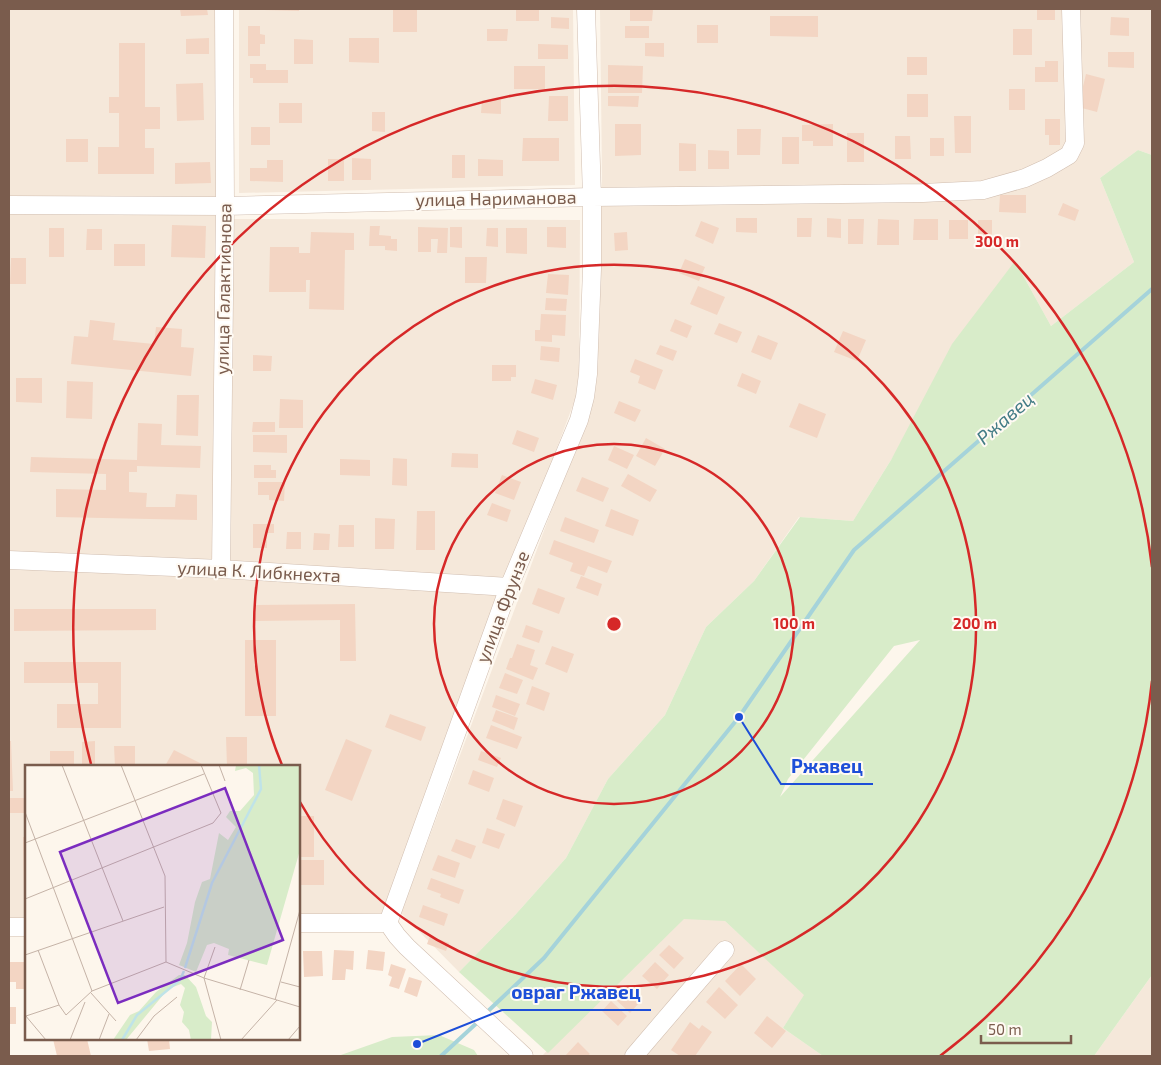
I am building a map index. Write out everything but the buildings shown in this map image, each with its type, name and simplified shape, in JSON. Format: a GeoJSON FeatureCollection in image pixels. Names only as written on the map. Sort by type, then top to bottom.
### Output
{"type":"FeatureCollection","features":[{"type":"Feature","properties":{"kind":"street","name":"улица Галактионова"},"geometry":{"type":"LineString","coordinates":[[221,568],[225,206],[224,9]]}},
{"type":"Feature","properties":{"kind":"street","name":"улица Фрунзе"},"geometry":{"type":"LineString","coordinates":[[388,923],[509,587],[578,420],[585,397],[588,374],[592,269],[592,197],[586,9]]}},
{"type":"Feature","properties":{"kind":"street","name":"улица Нариманова"},"geometry":{"type":"LineString","coordinates":[[9,205],[225,206],[592,197],[923,193],[983,190],[1025,178],[1047,168],[1068,155],[1075,143],[1071,9]]}},
{"type":"Feature","properties":{"kind":"street","name":"улица К. Либкнехта"},"geometry":{"type":"LineString","coordinates":[[9,560],[221,568],[509,587]]}},
{"type":"Feature","properties":{"kind":"street"},"geometry":{"type":"LineString","coordinates":[[300,923],[388,923],[407,947],[524,1056]]}},
{"type":"Feature","properties":{"kind":"street"},"geometry":{"type":"LineString","coordinates":[[9,927],[25,927]]}},
{"type":"Feature","properties":{"kind":"street"},"geometry":{"type":"LineString","coordinates":[[634,1056],[725,950]]}},
{"type":"Feature","properties":{"kind":"shaded area"},"geometry":{"type":"Polygon","coordinates":[[[9,9],[217,9],[216,219],[580,220],[579,389],[382,913],[300,915],[300,765],[25,765],[25,922],[9,922],[9,9]]]}},
{"type":"Feature","properties":{"kind":"shaded area"},"geometry":{"type":"Polygon","coordinates":[[[239,9],[573,9],[575,185],[239,193],[239,9]]]}},
{"type":"Feature","properties":{"kind":"shaded area"},"geometry":{"type":"Polygon","coordinates":[[[600,9],[1152,9],[1152,155],[1138,150],[1100,178],[1134,262],[1051,326],[1015,261],[853,521],[799,517],[754,581],[706,627],[665,715],[608,779],[566,858],[516,914],[459,972],[401,913],[594,397],[602,175],[600,9]]]}},
{"type":"Feature","properties":{"kind":"shaded area"},"geometry":{"type":"Polygon","coordinates":[[[695,893],[805,995],[783,1028],[823,1056],[542,1056],[695,893]]]}},
{"type":"Feature","properties":{"kind":"shaded area"},"geometry":{"type":"Polygon","coordinates":[[[1152,975],[1152,1056],[1094,1056],[1152,975]]]}},
{"type":"Feature","properties":{"kind":"green space"},"geometry":{"type":"Polygon","coordinates":[[[1138,150],[1152,155],[1152,975],[1094,1056],[823,1056],[783,1028],[804,995],[725,921],[684,919],[548,1053],[459,972],[516,914],[566,858],[608,779],[665,715],[706,627],[754,581],[800,517],[853,521],[891,460],[952,344],[1015,261],[1051,326],[1134,262],[1100,178],[1138,150]],[[920,640],[894,646],[788,779],[780,797],[920,640]]]}},
{"type":"Feature","properties":{"kind":"green space"},"geometry":{"type":"Polygon","coordinates":[[[439,1035],[474,1050],[478,1056],[338,1056],[392,1037],[439,1035]]]}},
{"type":"Feature","properties":{"kind":"waterway","name":"Ржавец"},"geometry":{"type":"LineString","coordinates":[[486,1013],[544,958],[739,717],[854,550],[1152,289]]}},
{"type":"Feature","properties":{"kind":"waterway","name":"Ржавец"},"geometry":{"type":"LineString","coordinates":[[441,1056],[480,1020]]}},
{"type":"Feature","properties":{"kind":"place","name":"Ржавец"},"geometry":{"type":"Point","coordinates":[739,717]}},
{"type":"Feature","properties":{"kind":"place","name":"овраг Ржавец"},"geometry":{"type":"Point","coordinates":[417,1044]}}]}
